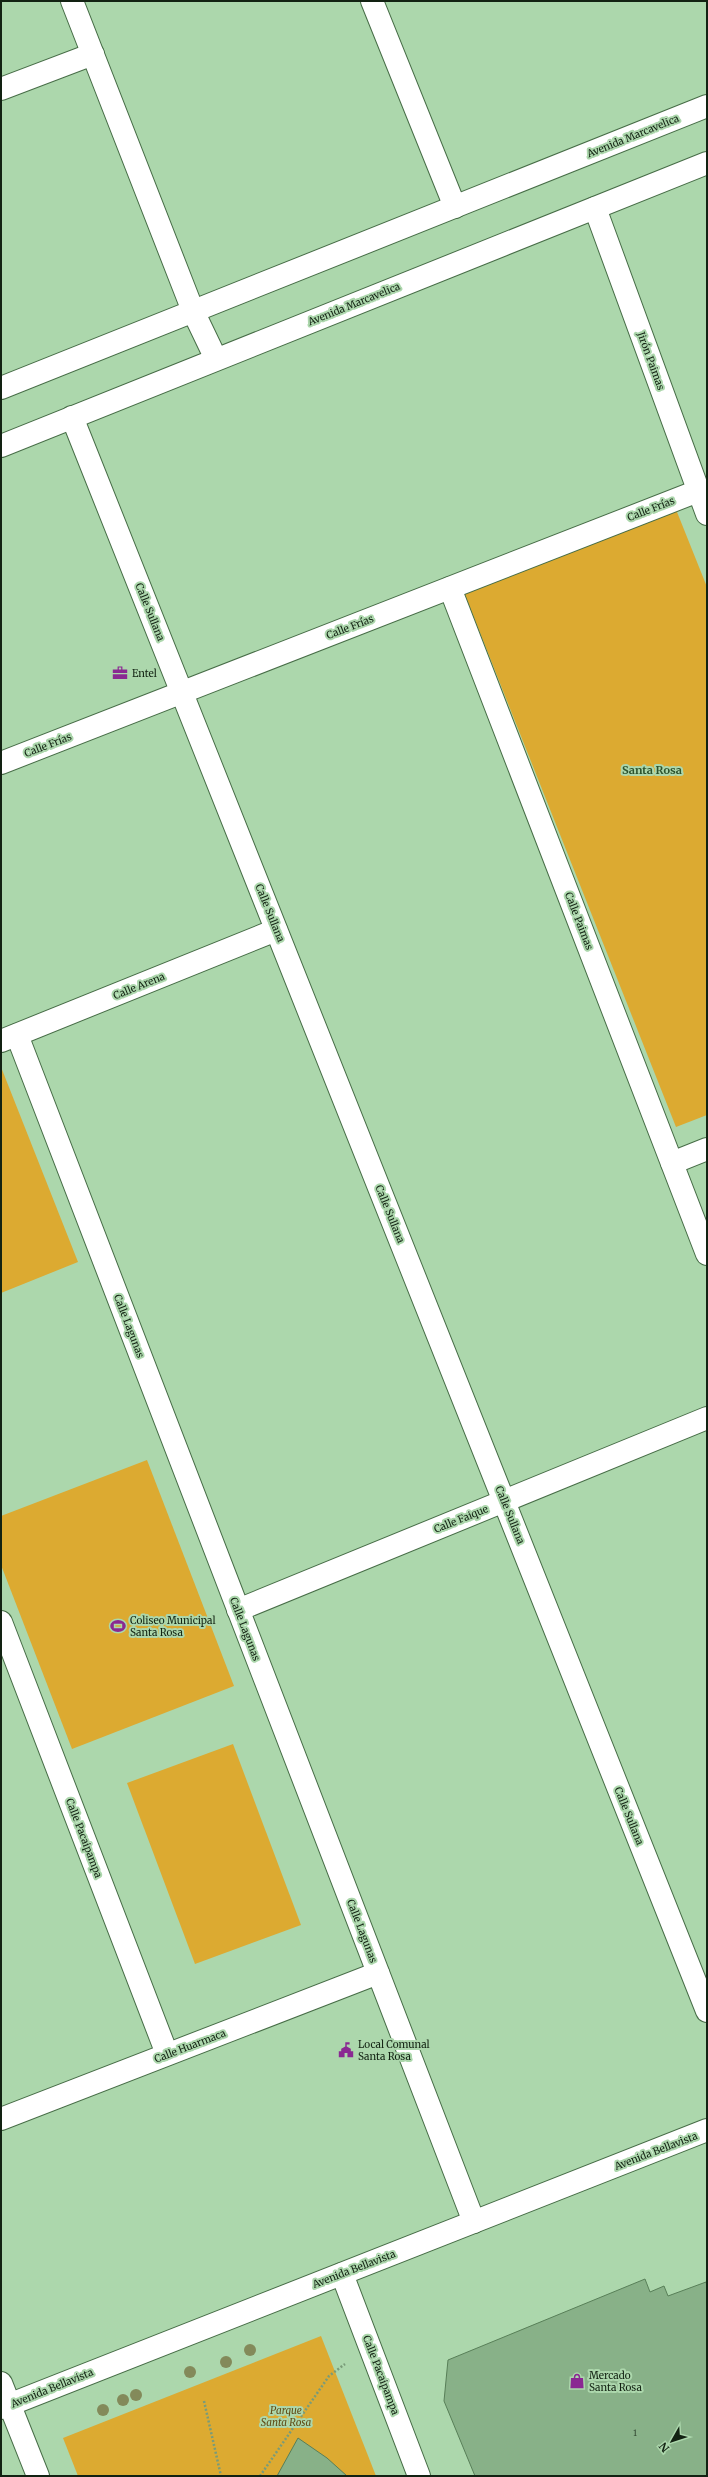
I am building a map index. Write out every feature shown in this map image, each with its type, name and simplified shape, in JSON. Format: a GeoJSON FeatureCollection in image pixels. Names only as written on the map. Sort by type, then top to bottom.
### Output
{"type":"FeatureCollection","features":[{"type":"Feature","properties":{"kind":"street"},"geometry":{"type":"LineString","coordinates":[[72,1],[94,54],[193,311],[216,359]]}},
{"type":"Feature","properties":{"kind":"street"},"geometry":{"type":"LineString","coordinates":[[372,1],[455,207]]}},
{"type":"Feature","properties":{"kind":"street"},"geometry":{"type":"LineString","coordinates":[[1,89],[94,54]]}},
{"type":"Feature","properties":{"kind":"street","name":"Avenida Marcavelica"},"geometry":{"type":"LineString","coordinates":[[1,388],[707,106]]}},
{"type":"Feature","properties":{"kind":"street","name":"Avenida Marcavelica"},"geometry":{"type":"LineString","coordinates":[[1,446],[707,163]]}},
{"type":"Feature","properties":{"kind":"street","name":"Jirón Paimas"},"geometry":{"type":"LineString","coordinates":[[595,208],[707,514]]}},
{"type":"Feature","properties":{"kind":"street","name":"Calle Sullana"},"geometry":{"type":"LineString","coordinates":[[72,417],[707,2011]]}},
{"type":"Feature","properties":{"kind":"street","name":"Calle Frías"},"geometry":{"type":"LineString","coordinates":[[1,763],[698,491]]}},
{"type":"Feature","properties":{"kind":"street","name":"Calle Paimas"},"geometry":{"type":"LineString","coordinates":[[450,588],[707,1254]]}},
{"type":"Feature","properties":{"kind":"street","name":"Calle Arena"},"geometry":{"type":"LineString","coordinates":[[9,1038],[276,930]]}},
{"type":"Feature","properties":{"kind":"street","name":"Calle Lagunas"},"geometry":{"type":"LineString","coordinates":[[9,1038],[238,1610],[474,2222]]}},
{"type":"Feature","properties":{"kind":"street"},"geometry":{"type":"LineString","coordinates":[[672,1163],[707,1149]]}},
{"type":"Feature","properties":{"kind":"street","name":"Calle Faique"},"geometry":{"type":"LineString","coordinates":[[238,1610],[707,1418]]}},
{"type":"Feature","properties":{"kind":"street","name":"Calle Pacaipampa"},"geometry":{"type":"LineString","coordinates":[[1,1622],[167,2054]]}},
{"type":"Feature","properties":{"kind":"street","name":"Calle Huarmaca"},"geometry":{"type":"LineString","coordinates":[[1,2119],[378,1973]]}},
{"type":"Feature","properties":{"kind":"street","name":"Avenida Bellavista"},"geometry":{"type":"LineString","coordinates":[[5,2406],[707,2130]]}},
{"type":"Feature","properties":{"kind":"street","name":"Calle Pacaipampa"},"geometry":{"type":"LineString","coordinates":[[342,2274],[419,2476]]}},
{"type":"Feature","properties":{"kind":"street"},"geometry":{"type":"LineString","coordinates":[[1,2383],[5,2406],[38,2476]]}},
{"type":"Feature","properties":{"kind":"path"},"geometry":{"type":"LineString","coordinates":[[260,2476],[329,2376],[370,2346]]}},
{"type":"Feature","properties":{"kind":"path"},"geometry":{"type":"LineString","coordinates":[[204,2402],[221,2476]]}},
{"type":"Feature","properties":{"kind":"green space"},"geometry":{"type":"Polygon","coordinates":[[[675,507],[707,587],[707,1115],[676,1127],[463,590],[675,507]]]}},
{"type":"Feature","properties":{"kind":"green space"},"geometry":{"type":"Polygon","coordinates":[[[1,1067],[78,1262],[1,1293],[1,1067]]]}},
{"type":"Feature","properties":{"kind":"green space","name":"Coliseo Municipal Santa Rosa"},"geometry":{"type":"Polygon","coordinates":[[[147,1460],[234,1686],[72,1749],[1,1565],[1,1516],[147,1460]]]}},
{"type":"Feature","properties":{"kind":"green space"},"geometry":{"type":"Polygon","coordinates":[[[233,1744],[301,1925],[195,1964],[127,1783],[233,1744]]]}},
{"type":"Feature","properties":{"kind":"green space","name":"Parque Santa Rosa"},"geometry":{"type":"Polygon","coordinates":[[[321,2336],[376,2476],[78,2476],[63,2438],[321,2336]]]}},
{"type":"Feature","properties":{"kind":"building","name":"Mercado Santa Rosa"},"geometry":{"type":"Polygon","coordinates":[[[645,2279],[650,2292],[664,2286],[668,2296],[706,2282],[707,2476],[475,2476],[444,2401],[448,2360],[645,2279]]]}},
{"type":"Feature","properties":{"kind":"building"},"geometry":{"type":"Polygon","coordinates":[[[298,2438],[327,2458],[347,2476],[277,2476],[298,2438]]]}},
{"type":"Feature","properties":{"kind":"place","name":"Entel"},"geometry":{"type":"Point","coordinates":[120,673]}},
{"type":"Feature","properties":{"kind":"place","name":"Coliseo Municipal Santa Rosa"},"geometry":{"type":"Point","coordinates":[118,1626]}},
{"type":"Feature","properties":{"kind":"place","name":"Local Comunal Santa Rosa"},"geometry":{"type":"Point","coordinates":[346,2050]}},
{"type":"Feature","properties":{"kind":"place","name":"Mercado Santa Rosa"},"geometry":{"type":"Point","coordinates":[577,2381]}},
{"type":"Feature","properties":{"kind":"district","name":"Santa Rosa"},"geometry":{"type":"Point","coordinates":[652,770]}}]}
